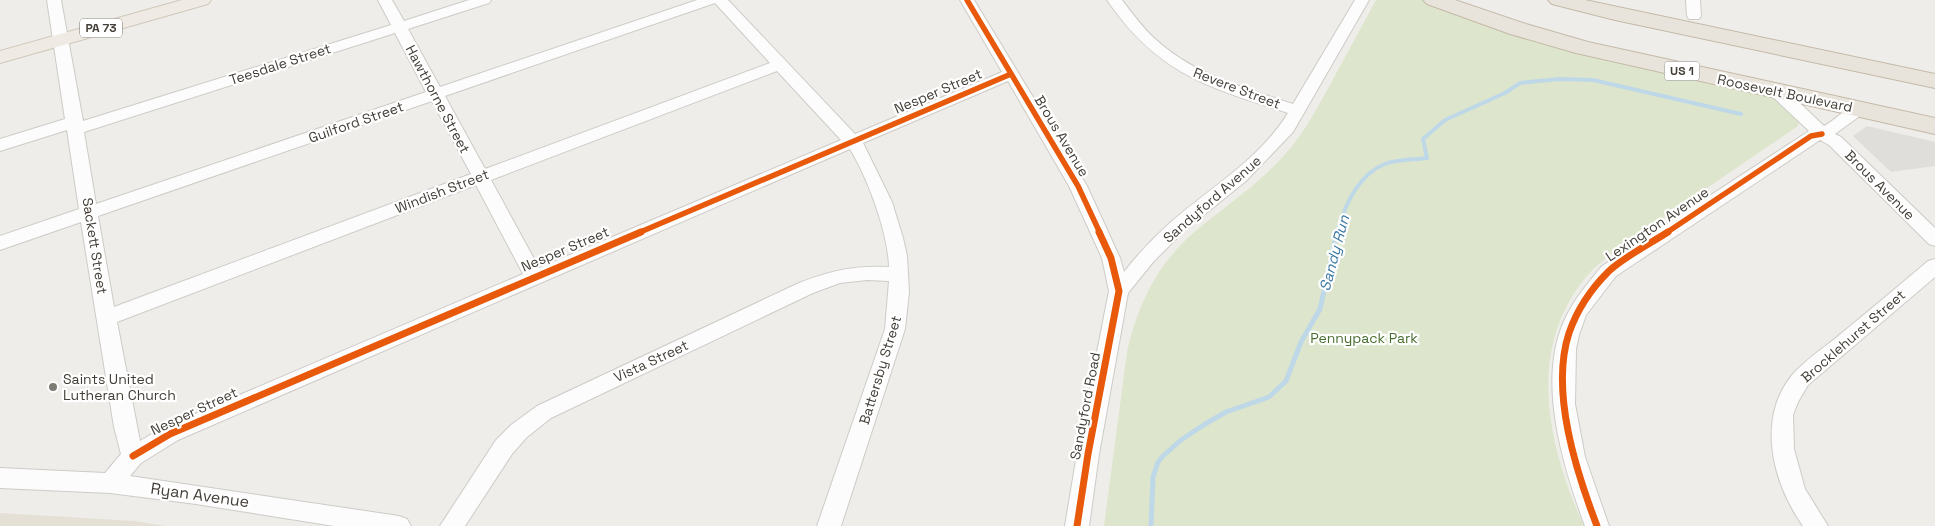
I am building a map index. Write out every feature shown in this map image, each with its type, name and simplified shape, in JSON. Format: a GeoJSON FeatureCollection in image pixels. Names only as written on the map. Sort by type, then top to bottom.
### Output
{"type":"FeatureCollection","features":[{"type":"Feature","properties":{"kind":"highway","name":"Roosevelt Boulevard"},"geometry":{"type":"LineString","coordinates":[[1434,0],[1501,24],[1584,48],[1935,126]]}},
{"type":"Feature","properties":{"kind":"highway","name":"Roosevelt Boulevard"},"geometry":{"type":"LineString","coordinates":[[1483,0],[1558,24],[1624,42],[1935,109]]}},
{"type":"Feature","properties":{"kind":"highway"},"geometry":{"type":"LineString","coordinates":[[1559,0],[1623,16],[1935,81]]}},
{"type":"Feature","properties":{"kind":"highway"},"geometry":{"type":"LineString","coordinates":[[1620,0],[1693,8],[1935,66]]}},
{"type":"Feature","properties":{"kind":"highway"},"geometry":{"type":"LineString","coordinates":[[1788,50],[1935,66]]}},
{"type":"Feature","properties":{"kind":"main road","name":"PA 73"},"geometry":{"type":"LineString","coordinates":[[0,57],[202,0]]}},
{"type":"Feature","properties":{"kind":"street","name":"Sackett Street"},"geometry":{"type":"LineString","coordinates":[[54,0],[76,125],[106,318],[125,427],[133,456]]}},
{"type":"Feature","properties":{"kind":"street","name":"Hawthorne Street"},"geometry":{"type":"LineString","coordinates":[[385,0],[534,276]]}},
{"type":"Feature","properties":{"kind":"street","name":"Teesdale Street"},"geometry":{"type":"LineString","coordinates":[[0,144],[76,125],[484,0]]}},
{"type":"Feature","properties":{"kind":"street","name":"Guilford Street"},"geometry":{"type":"LineString","coordinates":[[0,243],[712,0]]}},
{"type":"Feature","properties":{"kind":"street","name":"Battersby Street"},"geometry":{"type":"LineString","coordinates":[[720,0],[858,148],[882,202],[898,256],[898,310],[893,338],[829,526]]}},
{"type":"Feature","properties":{"kind":"street","name":"Brous Avenue"},"geometry":{"type":"LineString","coordinates":[[967,0],[1078,186],[1111,258],[1119,291]]}},
{"type":"Feature","properties":{"kind":"street","name":"Revere Street"},"geometry":{"type":"LineString","coordinates":[[1114,0],[1150,43],[1179,63],[1196,73],[1239,91],[1298,111]]}},
{"type":"Feature","properties":{"kind":"street","name":"Sandyford Avenue"},"geometry":{"type":"LineString","coordinates":[[1119,291],[1147,256],[1178,226],[1240,177],[1270,148],[1287,128],[1362,0]]}},
{"type":"Feature","properties":{"kind":"street","name":"Windish Street"},"geometry":{"type":"LineString","coordinates":[[106,318],[779,65]]}},
{"type":"Feature","properties":{"kind":"street","name":"Nesper Street"},"geometry":{"type":"LineString","coordinates":[[133,456],[170,434],[534,276],[1011,74]]}},
{"type":"Feature","properties":{"kind":"street"},"geometry":{"type":"LineString","coordinates":[[1778,92],[1822,134]]}},
{"type":"Feature","properties":{"kind":"street","name":"Lexington Avenue"},"geometry":{"type":"LineString","coordinates":[[1597,526],[1572,458],[1565,417],[1564,365],[1570,328],[1588,296],[1610,271],[1811,136],[1822,134],[1849,118],[1858,109]]}},
{"type":"Feature","properties":{"kind":"street","name":"Brous Avenue"},"geometry":{"type":"LineString","coordinates":[[1822,134],[1835,141],[1935,239]]}},
{"type":"Feature","properties":{"kind":"street","name":"Brocklehurst Street"},"geometry":{"type":"LineString","coordinates":[[1816,526],[1792,483],[1783,450],[1782,420],[1788,398],[1801,379],[1935,266]]}},
{"type":"Feature","properties":{"kind":"street","name":"Vista Street"},"geometry":{"type":"LineString","coordinates":[[452,526],[504,447],[519,431],[544,412],[806,288],[838,276],[867,273],[898,274]]}},
{"type":"Feature","properties":{"kind":"street","name":"Sandyford Road"},"geometry":{"type":"LineString","coordinates":[[1077,526],[1088,454],[1119,291]]}},
{"type":"Feature","properties":{"kind":"street"},"geometry":{"type":"LineString","coordinates":[[110,484],[133,456]]}},
{"type":"Feature","properties":{"kind":"street","name":"Ryan Avenue"},"geometry":{"type":"LineString","coordinates":[[0,478],[110,484],[196,494],[399,526]]}},
{"type":"Feature","properties":{"kind":"shaded area"},"geometry":{"type":"Polygon","coordinates":[[[1867,126],[1935,142],[1935,166],[1891,172],[1853,136],[1867,126]]]}},
{"type":"Feature","properties":{"kind":"shaded area"},"geometry":{"type":"Polygon","coordinates":[[[0,513],[135,521],[165,526],[0,526],[0,513]]]}},
{"type":"Feature","properties":{"kind":"green space","name":"Pennypack Park"},"geometry":{"type":"Polygon","coordinates":[[[1376,0],[1421,0],[1773,96],[1799,121],[1798,126],[1622,246],[1587,276],[1568,304],[1555,335],[1549,366],[1549,399],[1553,431],[1561,464],[1571,496],[1584,526],[1104,526],[1127,352],[1136,320],[1149,290],[1157,275],[1177,249],[1201,226],[1251,187],[1293,145],[1316,111],[1376,0]]]}},
{"type":"Feature","properties":{"kind":"waterway","name":"Sandy Run"},"geometry":{"type":"LineString","coordinates":[[1337,233],[1353,193],[1359,184],[1375,169],[1390,162],[1427,158],[1423,139],[1445,120],[1505,93],[1520,83],[1559,79],[1593,80],[1741,114]]}},
{"type":"Feature","properties":{"kind":"waterway","name":"Sandy Run"},"geometry":{"type":"LineString","coordinates":[[1151,526],[1153,477],[1158,462],[1163,456],[1181,440],[1205,424],[1226,412],[1269,397],[1286,381],[1301,342],[1320,309],[1337,232]]}},
{"type":"Feature","properties":{"kind":"cycle path"},"geometry":{"type":"LineString","coordinates":[[967,0],[1078,186],[1111,258],[1119,291],[1088,454],[1077,526]]}},
{"type":"Feature","properties":{"kind":"cycle path"},"geometry":{"type":"LineString","coordinates":[[133,456],[170,434],[296,379],[1011,74]]}},
{"type":"Feature","properties":{"kind":"cycle path"},"geometry":{"type":"LineString","coordinates":[[1597,526],[1574,457],[1565,404],[1564,371],[1566,349],[1578,312],[1609,271],[1811,136],[1822,134]]}},
{"type":"Feature","properties":{"kind":"place","name":"Saints United Lutheran Church"},"geometry":{"type":"Point","coordinates":[53,387]}}]}
